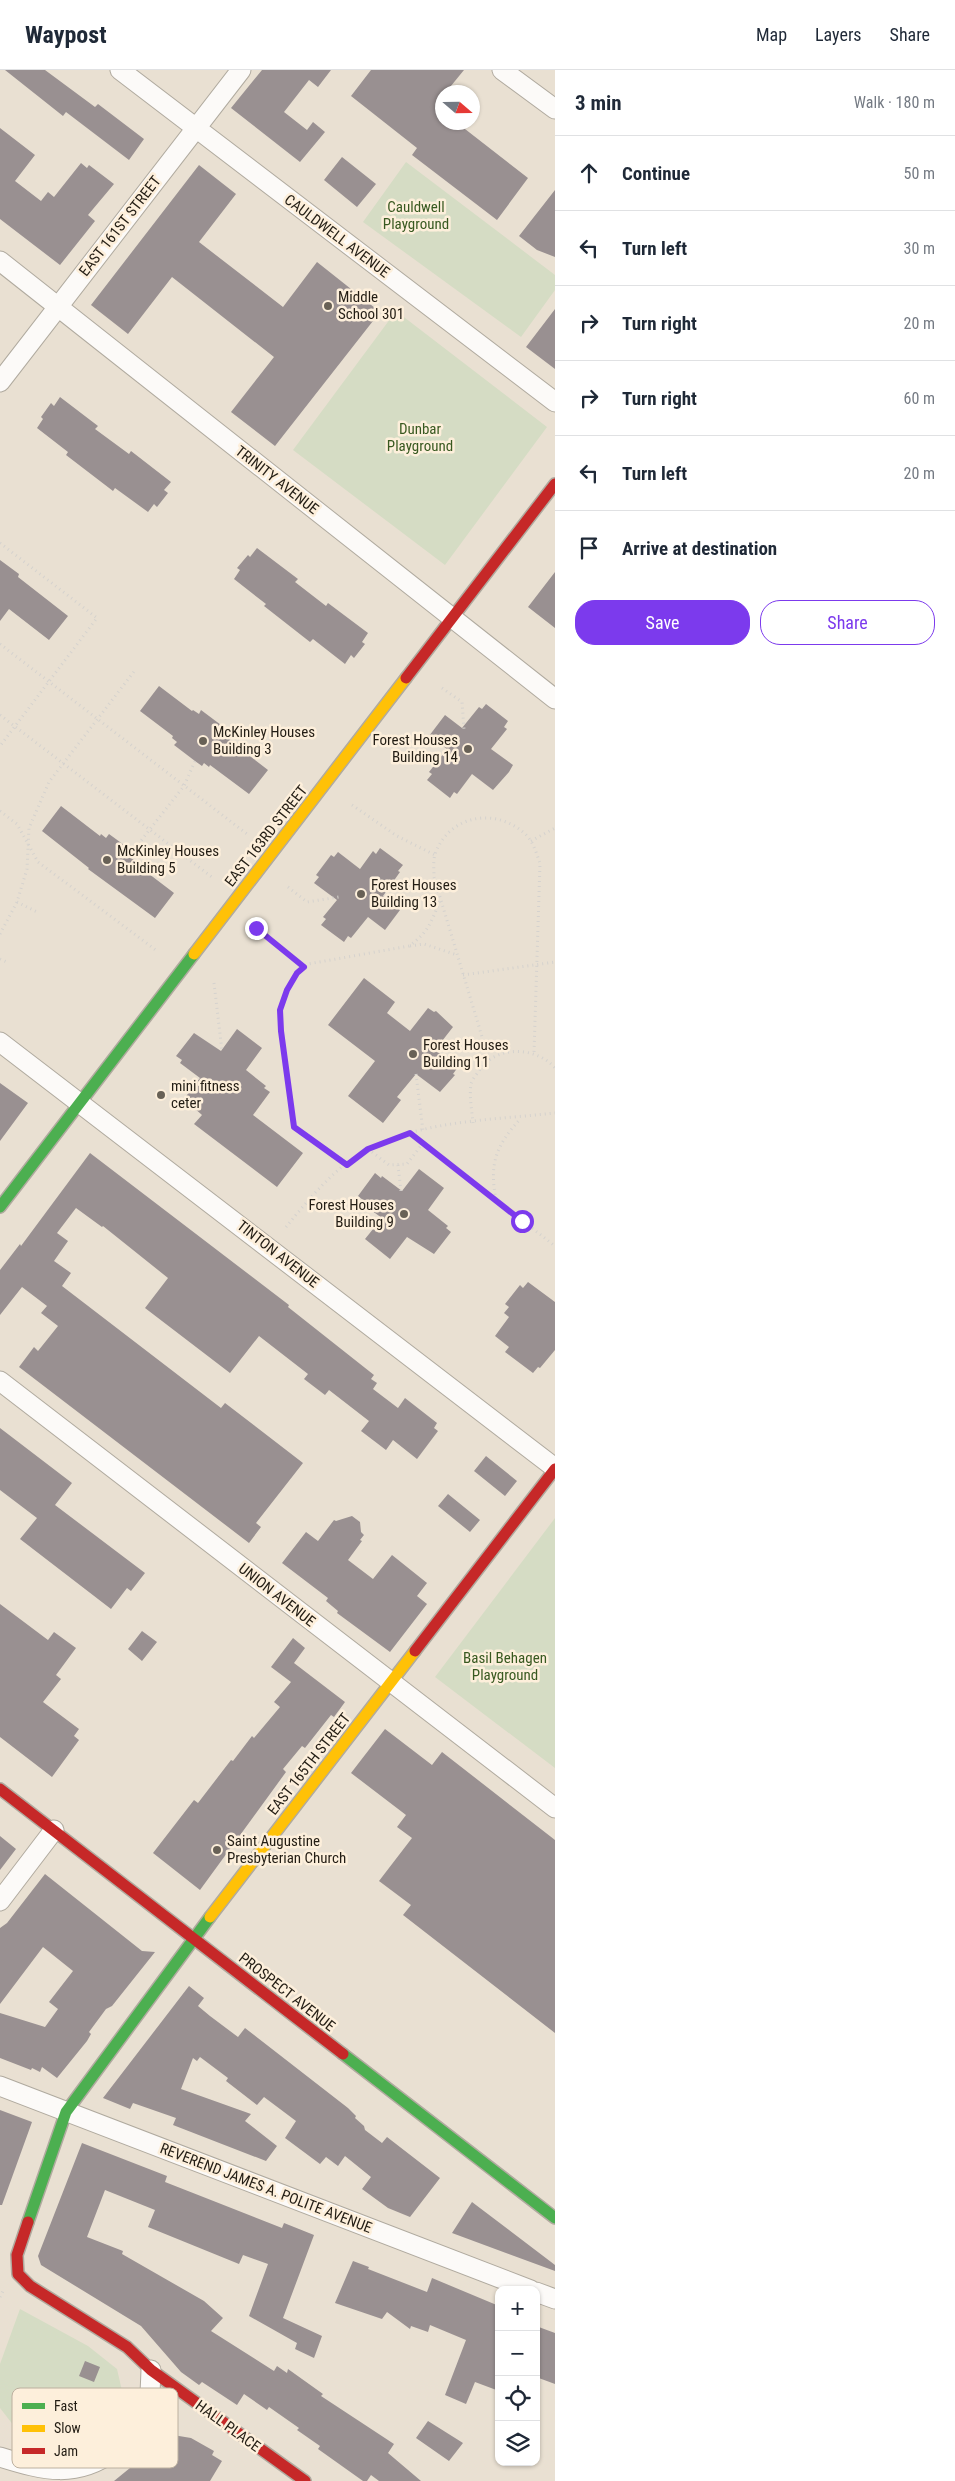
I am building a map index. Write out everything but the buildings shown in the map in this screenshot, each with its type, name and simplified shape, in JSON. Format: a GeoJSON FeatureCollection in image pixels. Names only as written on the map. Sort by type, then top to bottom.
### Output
{"type":"FeatureCollection","features":[{"type":"Feature","properties":{"kind":"street","name":"CAULDWELL AVENUE"},"geometry":{"type":"LineString","coordinates":[[120,70],[555,402]]}},
{"type":"Feature","properties":{"kind":"street","name":"EAST 161ST STREET"},"geometry":{"type":"LineString","coordinates":[[0,382],[241,70]]}},
{"type":"Feature","properties":{"kind":"street"},"geometry":{"type":"LineString","coordinates":[[502,70],[555,109]]}},
{"type":"Feature","properties":{"kind":"street","name":"TRINITY AVENUE"},"geometry":{"type":"LineString","coordinates":[[0,261],[57,308],[555,699]]}},
{"type":"Feature","properties":{"kind":"street","name":"EAST 163RD STREET"},"geometry":{"type":"LineString","coordinates":[[0,1207],[555,484]]}},
{"type":"Feature","properties":{"kind":"street","name":"TINTON AVENUE"},"geometry":{"type":"LineString","coordinates":[[0,1042],[555,1469]]}},
{"type":"Feature","properties":{"kind":"street","name":"UNION AVENUE"},"geometry":{"type":"LineString","coordinates":[[0,1381],[555,1808]]}},
{"type":"Feature","properties":{"kind":"street","name":"EAST 165TH STREET"},"geometry":{"type":"LineString","coordinates":[[18,2274],[17,2255],[66,2112],[194,1938],[555,1469]]}},
{"type":"Feature","properties":{"kind":"street","name":"PROSPECT AVENUE"},"geometry":{"type":"LineString","coordinates":[[0,1789],[555,2218]]}},
{"type":"Feature","properties":{"kind":"street"},"geometry":{"type":"LineString","coordinates":[[0,1901],[54,1830]]}},
{"type":"Feature","properties":{"kind":"street","name":"REVEREND JAMES A. POLITE AVENUE"},"geometry":{"type":"LineString","coordinates":[[0,2086],[521,2286]]}},
{"type":"Feature","properties":{"kind":"street","name":"HALL PLACE"},"geometry":{"type":"LineString","coordinates":[[18,2274],[30,2286],[127,2347],[150,2370],[175,2388]]}},
{"type":"Feature","properties":{"kind":"street"},"geometry":{"type":"LineString","coordinates":[[149,2388],[150,2370]]}},
{"type":"Feature","properties":{"kind":"street","name":"HALL PLACE"},"geometry":{"type":"LineString","coordinates":[[178,2390],[305,2481]]}},
{"type":"Feature","properties":{"kind":"street"},"geometry":{"type":"LineString","coordinates":[[54,2468],[70,2470],[76,2468]]}},
{"type":"Feature","properties":{"kind":"path"},"geometry":{"type":"LineString","coordinates":[[0,543],[97,618],[0,746]]}},
{"type":"Feature","properties":{"kind":"path"},"geometry":{"type":"LineString","coordinates":[[0,644],[246,834]]}},
{"type":"Feature","properties":{"kind":"path"},"geometry":{"type":"LineString","coordinates":[[0,934],[17,902],[26,869],[29,828],[49,782],[136,669]]}},
{"type":"Feature","properties":{"kind":"path"},"geometry":{"type":"LineString","coordinates":[[442,688],[462,702],[464,729]]}},
{"type":"Feature","properties":{"kind":"path"},"geometry":{"type":"LineString","coordinates":[[0,715],[213,878]]}},
{"type":"Feature","properties":{"kind":"path"},"geometry":{"type":"LineString","coordinates":[[132,852],[184,786],[194,761]]}},
{"type":"Feature","properties":{"kind":"path"},"geometry":{"type":"LineString","coordinates":[[352,804],[397,836],[435,855]]}},
{"type":"Feature","properties":{"kind":"path"},"geometry":{"type":"LineString","coordinates":[[0,811],[17,824],[38,862],[157,951]]}},
{"type":"Feature","properties":{"kind":"path"},"geometry":{"type":"LineString","coordinates":[[489,1060],[434,877],[435,855],[440,843],[460,823],[477,817],[496,817],[526,833],[540,864],[534,1053]]}},
{"type":"Feature","properties":{"kind":"path"},"geometry":{"type":"LineString","coordinates":[[531,842],[555,828]]}},
{"type":"Feature","properties":{"kind":"path"},"geometry":{"type":"LineString","coordinates":[[288,887],[307,902],[339,897]]}},
{"type":"Feature","properties":{"kind":"path"},"geometry":{"type":"LineString","coordinates":[[409,946],[422,937],[432,923],[440,899]]}},
{"type":"Feature","properties":{"kind":"path"},"geometry":{"type":"LineString","coordinates":[[17,902],[37,912]]}},
{"type":"Feature","properties":{"kind":"path"},"geometry":{"type":"LineString","coordinates":[[256,928],[304,967]]}},
{"type":"Feature","properties":{"kind":"path"},"geometry":{"type":"LineString","coordinates":[[347,1165],[294,1127],[281,1031],[280,1010],[287,990],[297,973],[308,964],[424,944],[457,955]]}},
{"type":"Feature","properties":{"kind":"path"},"geometry":{"type":"LineString","coordinates":[[0,959],[9,963]]}},
{"type":"Feature","properties":{"kind":"path"},"geometry":{"type":"LineString","coordinates":[[463,974],[555,962]]}},
{"type":"Feature","properties":{"kind":"path"},"geometry":{"type":"LineString","coordinates":[[214,983],[222,1051]]}},
{"type":"Feature","properties":{"kind":"path"},"geometry":{"type":"LineString","coordinates":[[473,1123],[471,1083],[483,1063],[514,1050],[534,1053],[549,1061],[555,1068]]}},
{"type":"Feature","properties":{"kind":"path"},"geometry":{"type":"LineString","coordinates":[[416,1074],[423,1131]]}},
{"type":"Feature","properties":{"kind":"path"},"geometry":{"type":"LineString","coordinates":[[286,1227],[326,1181],[368,1149],[410,1133],[555,1113]]}},
{"type":"Feature","properties":{"kind":"path"},"geometry":{"type":"LineString","coordinates":[[496,1200],[492,1180],[494,1157],[503,1138],[521,1117]]}},
{"type":"Feature","properties":{"kind":"path"},"geometry":{"type":"LineString","coordinates":[[410,1133],[555,1246]]}},
{"type":"Feature","properties":{"kind":"path"},"geometry":{"type":"LineString","coordinates":[[368,1149],[389,1165],[398,1165],[406,1164],[423,1143]]}},
{"type":"Feature","properties":{"kind":"path"},"geometry":{"type":"LineString","coordinates":[[398,1165],[401,1191]]}},
{"type":"Feature","properties":{"kind":"green space","name":"Cauldwell Playground"},"geometry":{"type":"Polygon","coordinates":[[[406,162],[555,275],[555,290],[521,337],[363,222],[406,162]]]}},
{"type":"Feature","properties":{"kind":"green space","name":"Dunbar Playground"},"geometry":{"type":"Polygon","coordinates":[[[396,311],[547,427],[445,565],[293,450],[396,311]]]}},
{"type":"Feature","properties":{"kind":"green space","name":"Basil Behagen Playground"},"geometry":{"type":"Polygon","coordinates":[[[555,1518],[555,1768],[435,1677],[555,1518]]]}},
{"type":"Feature","properties":{"kind":"green space"},"geometry":{"type":"Polygon","coordinates":[[[20,2309],[88,2346],[117,2369],[121,2388],[12,2388],[12,2423],[0,2408],[0,2364],[20,2309]]]}},
{"type":"Feature","properties":{"kind":"traffic: fast"},"geometry":{"type":"LineString","coordinates":[[0,1207],[194,954]]}},
{"type":"Feature","properties":{"kind":"traffic: fast"},"geometry":{"type":"LineString","coordinates":[[28,2222],[66,2112],[210,1917]]}},
{"type":"Feature","properties":{"kind":"traffic: fast"},"geometry":{"type":"LineString","coordinates":[[343,2054],[555,2218]]}},
{"type":"Feature","properties":{"kind":"traffic: slow"},"geometry":{"type":"LineString","coordinates":[[194,954],[406,678]]}},
{"type":"Feature","properties":{"kind":"traffic: slow"},"geometry":{"type":"LineString","coordinates":[[210,1917],[415,1651]]}},
{"type":"Feature","properties":{"kind":"traffic: jam"},"geometry":{"type":"LineString","coordinates":[[406,678],[555,484]]}},
{"type":"Feature","properties":{"kind":"traffic: jam"},"geometry":{"type":"LineString","coordinates":[[415,1651],[555,1469]]}},
{"type":"Feature","properties":{"kind":"traffic: jam"},"geometry":{"type":"LineString","coordinates":[[0,1789],[343,2054]]}},
{"type":"Feature","properties":{"kind":"traffic: jam"},"geometry":{"type":"LineString","coordinates":[[28,2222],[17,2255],[18,2274],[30,2286],[127,2347],[151,2370],[176,2388]]}},
{"type":"Feature","properties":{"kind":"traffic: jam"},"geometry":{"type":"LineString","coordinates":[[178,2389],[305,2481]]}},
{"type":"Feature","properties":{"kind":"place","name":"Middle School 301"},"geometry":{"type":"Point","coordinates":[328,306]}},
{"type":"Feature","properties":{"kind":"place","name":"McKinley Houses Building 3"},"geometry":{"type":"Point","coordinates":[203,741]}},
{"type":"Feature","properties":{"kind":"place","name":"Forest Houses Building 14"},"geometry":{"type":"Point","coordinates":[468,749]}},
{"type":"Feature","properties":{"kind":"place","name":"McKinley Houses Building 5"},"geometry":{"type":"Point","coordinates":[107,860]}},
{"type":"Feature","properties":{"kind":"place","name":"Forest Houses Building 13"},"geometry":{"type":"Point","coordinates":[361,894]}},
{"type":"Feature","properties":{"kind":"place","name":"Forest Houses Building 11"},"geometry":{"type":"Point","coordinates":[413,1054]}},
{"type":"Feature","properties":{"kind":"place","name":"mini fitness ceter"},"geometry":{"type":"Point","coordinates":[161,1095]}},
{"type":"Feature","properties":{"kind":"place","name":"Forest Houses Building 9"},"geometry":{"type":"Point","coordinates":[404,1214]}},
{"type":"Feature","properties":{"kind":"place","name":"Saint Augustine Presbyterian Church"},"geometry":{"type":"Point","coordinates":[217,1850]}},
{"type":"Feature","properties":{"kind":"route"},"geometry":{"type":"LineString","coordinates":[[256,928],[304,967],[297,973],[287,990],[280,1010],[281,1031],[294,1127],[347,1165],[368,1149],[410,1133],[522,1221]]}}]}
